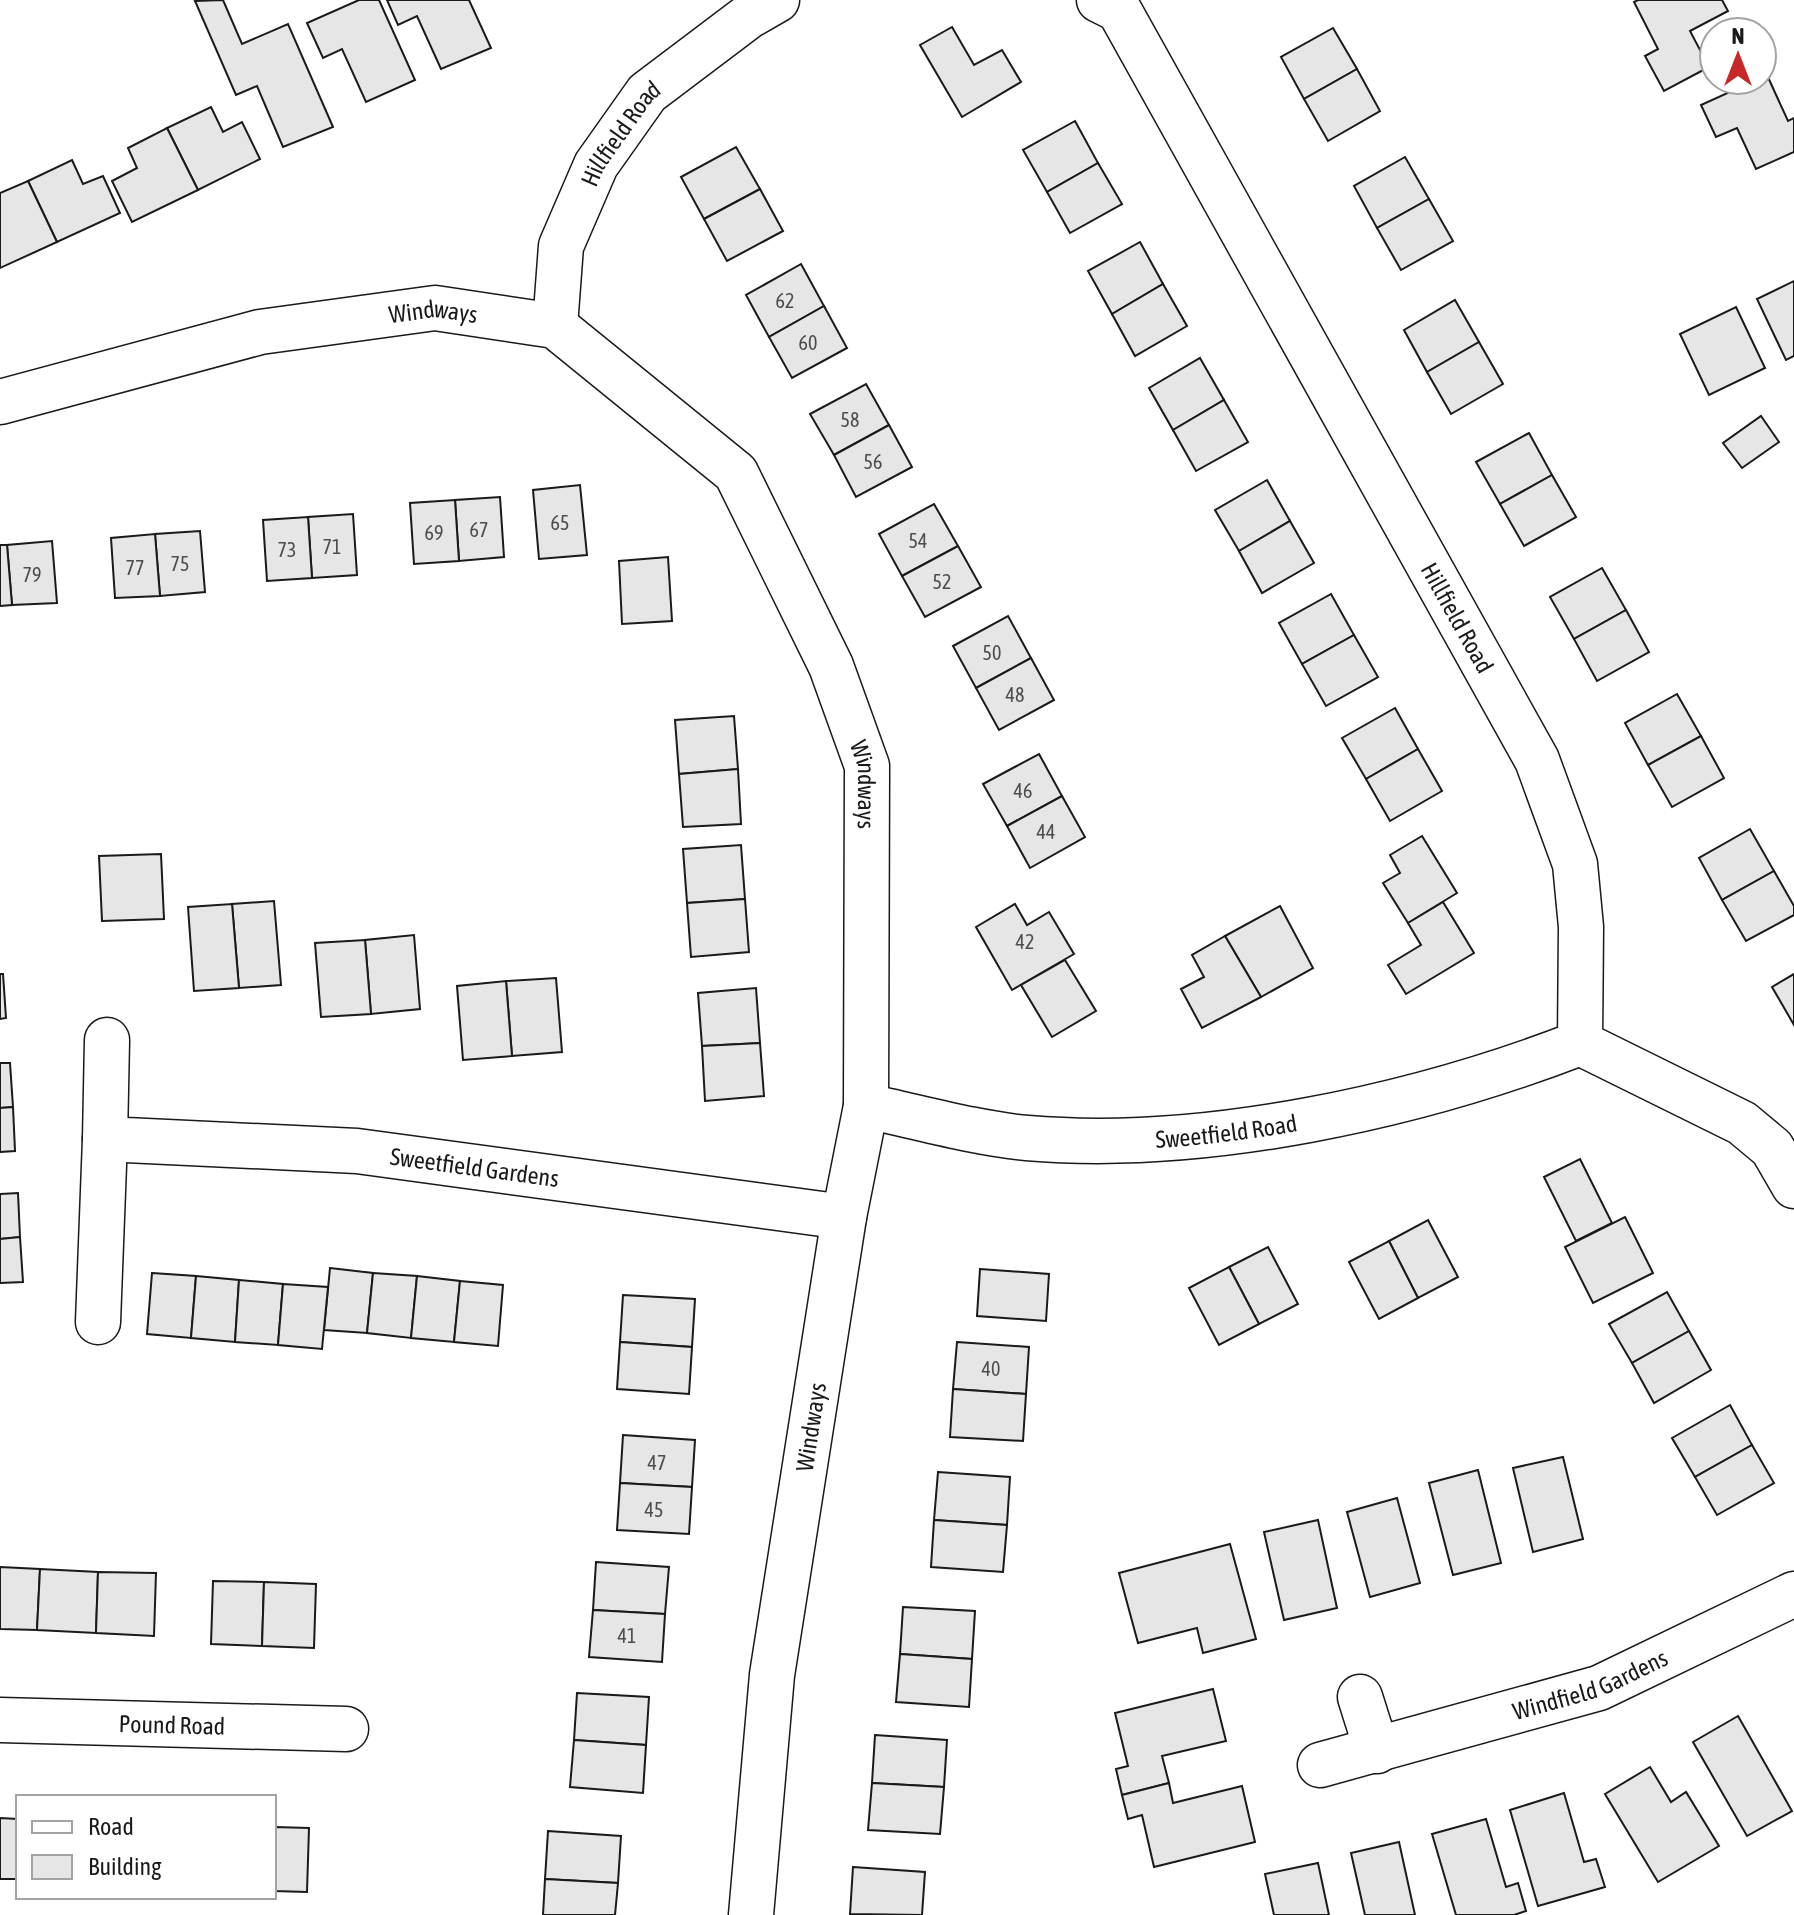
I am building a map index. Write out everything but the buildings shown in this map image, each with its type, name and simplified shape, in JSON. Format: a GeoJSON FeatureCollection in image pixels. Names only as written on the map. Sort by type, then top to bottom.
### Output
{"type":"FeatureCollection","features":[{"type":"Feature","properties":{"kind":"street","name":"Hillfield Road"},"geometry":{"type":"LineString","coordinates":[[555,326],[561,246],[596,165],[647,93],[749,16],[777,0]]}},
{"type":"Feature","properties":{"kind":"street","name":"Hillfield Road"},"geometry":{"type":"LineString","coordinates":[[1099,0],[1119,10],[1537,760],[1575,864],[1581,927],[1580,1043]]}},
{"type":"Feature","properties":{"kind":"street","name":"Windways"},"geometry":{"type":"LineString","coordinates":[[0,402],[260,332],[435,308],[555,326],[736,473],[831,666],[867,766],[866,1106],[844,1217],[772,1675],[751,1915]]}},
{"type":"Feature","properties":{"kind":"street"},"geometry":{"type":"LineString","coordinates":[[98,1322],[107,1040]]}},
{"type":"Feature","properties":{"kind":"street","name":"Sweetfield Road"},"geometry":{"type":"LineString","coordinates":[[866,1106],[1026,1138],[1180,1139],[1327,1115],[1436,1089],[1580,1043]]}},
{"type":"Feature","properties":{"kind":"street"},"geometry":{"type":"LineString","coordinates":[[1580,1043],[1742,1123],[1772,1148],[1794,1186]]}},
{"type":"Feature","properties":{"kind":"street","name":"Sweetfield Gardens"},"geometry":{"type":"LineString","coordinates":[[105,1139],[357,1151],[844,1217]]}},
{"type":"Feature","properties":{"kind":"street","name":"Windfield Gardens"},"geometry":{"type":"LineString","coordinates":[[1320,1765],[1599,1688],[1794,1594]]}},
{"type":"Feature","properties":{"kind":"street"},"geometry":{"type":"LineString","coordinates":[[1360,1697],[1377,1751]]}},
{"type":"Feature","properties":{"kind":"street","name":"Pound Road"},"geometry":{"type":"LineString","coordinates":[[0,1720],[346,1729]]}}]}
